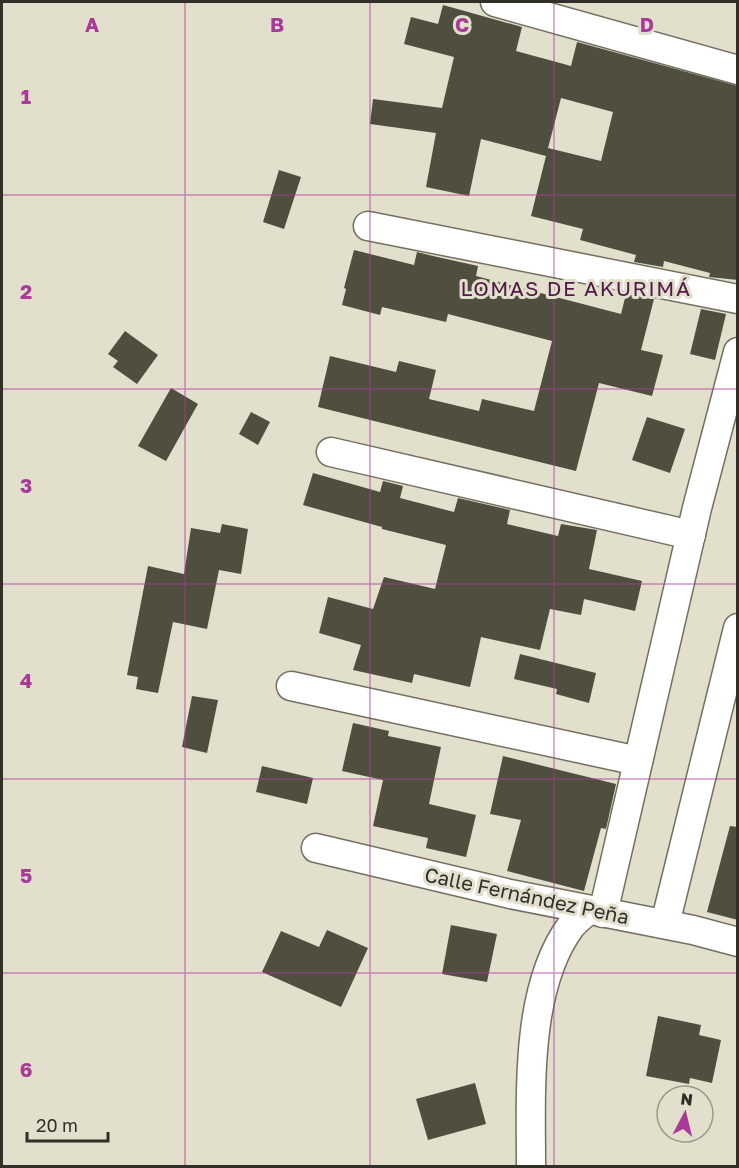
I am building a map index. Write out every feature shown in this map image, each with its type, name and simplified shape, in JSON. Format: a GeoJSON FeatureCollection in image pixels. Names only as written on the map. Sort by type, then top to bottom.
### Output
{"type":"FeatureCollection","features":[{"type":"Feature","properties":{"kind":"street"},"geometry":{"type":"LineString","coordinates":[[495,2],[738,70]]}},
{"type":"Feature","properties":{"kind":"street"},"geometry":{"type":"LineString","coordinates":[[369,226],[738,299]]}},
{"type":"Feature","properties":{"kind":"street"},"geometry":{"type":"LineString","coordinates":[[531,1167],[531,1078],[536,1025],[543,988],[556,954],[572,926],[596,912],[638,761],[690,535],[738,352]]}},
{"type":"Feature","properties":{"kind":"street"},"geometry":{"type":"LineString","coordinates":[[331,452],[690,535]]}},
{"type":"Feature","properties":{"kind":"street"},"geometry":{"type":"LineString","coordinates":[[665,924],[738,628]]}},
{"type":"Feature","properties":{"kind":"street"},"geometry":{"type":"LineString","coordinates":[[291,686],[638,761]]}},
{"type":"Feature","properties":{"kind":"street","name":"Calle Fernández Peña"},"geometry":{"type":"LineString","coordinates":[[316,848],[738,942]]}},
{"type":"Feature","properties":{"kind":"building"},"geometry":{"type":"Polygon","coordinates":[[[443,5],[522,27],[516,51],[571,66],[577,42],[738,86],[738,280],[709,277],[710,273],[664,261],[663,267],[634,262],[636,255],[580,240],[583,229],[531,216],[546,156],[481,139],[469,196],[426,187],[436,133],[370,124],[373,99],[442,108],[454,57],[404,44],[411,17],[438,24],[443,5]],[[561,98],[548,148],[601,161],[613,112],[561,98]]]}},
{"type":"Feature","properties":{"kind":"building"},"geometry":{"type":"Polygon","coordinates":[[[279,170],[301,177],[284,229],[263,222],[279,170]]]}},
{"type":"Feature","properties":{"kind":"building"},"geometry":{"type":"Polygon","coordinates":[[[354,250],[414,265],[417,252],[478,266],[476,276],[621,314],[626,294],[654,299],[641,350],[663,355],[652,396],[599,383],[576,471],[318,407],[330,356],[396,372],[399,361],[436,370],[429,399],[479,411],[482,399],[534,411],[552,341],[448,314],[446,322],[382,307],[380,315],[342,305],[354,250]]]}},
{"type":"Feature","properties":{"kind":"building"},"geometry":{"type":"Polygon","coordinates":[[[701,309],[726,314],[715,360],[690,354],[701,309]]]}},
{"type":"Feature","properties":{"kind":"building"},"geometry":{"type":"Polygon","coordinates":[[[125,331],[158,355],[137,384],[113,367],[118,361],[108,354],[125,331]]]}},
{"type":"Feature","properties":{"kind":"building"},"geometry":{"type":"Polygon","coordinates":[[[171,388],[198,404],[166,461],[138,446],[171,388]]]}},
{"type":"Feature","properties":{"kind":"building"},"geometry":{"type":"Polygon","coordinates":[[[251,412],[270,422],[258,445],[239,434],[251,412]]]}},
{"type":"Feature","properties":{"kind":"building"},"geometry":{"type":"Polygon","coordinates":[[[647,417],[685,429],[670,473],[632,460],[647,417]]]}},
{"type":"Feature","properties":{"kind":"building"},"geometry":{"type":"Polygon","coordinates":[[[313,473],[380,492],[383,481],[403,486],[400,498],[454,512],[458,498],[510,510],[507,524],[558,536],[561,524],[597,530],[589,569],[642,581],[635,611],[584,599],[581,615],[550,609],[540,650],[481,637],[470,687],[414,674],[412,683],[353,670],[361,645],[319,633],[328,597],[373,609],[384,577],[435,589],[446,545],[382,529],[382,527],[303,505],[313,473]]]}},
{"type":"Feature","properties":{"kind":"building"},"geometry":{"type":"Polygon","coordinates":[[[222,524],[248,529],[241,574],[219,570],[207,629],[173,622],[158,693],[136,689],[138,677],[127,675],[148,566],[184,574],[191,528],[220,533],[222,524]]]}},
{"type":"Feature","properties":{"kind":"building"},"geometry":{"type":"Polygon","coordinates":[[[520,654],[596,673],[589,703],[556,694],[557,689],[514,679],[520,654]]]}},
{"type":"Feature","properties":{"kind":"building"},"geometry":{"type":"Polygon","coordinates":[[[192,696],[218,700],[207,753],[182,747],[192,696]]]}},
{"type":"Feature","properties":{"kind":"building"},"geometry":{"type":"Polygon","coordinates":[[[353,723],[389,731],[388,736],[441,747],[429,804],[476,815],[466,857],[426,848],[428,838],[373,826],[383,780],[342,771],[353,723]]]}},
{"type":"Feature","properties":{"kind":"building"},"geometry":{"type":"Polygon","coordinates":[[[503,756],[616,784],[606,829],[601,828],[584,891],[507,871],[521,820],[490,814],[503,756]]]}},
{"type":"Feature","properties":{"kind":"building"},"geometry":{"type":"Polygon","coordinates":[[[262,766],[313,778],[307,804],[256,792],[262,766]]]}},
{"type":"Feature","properties":{"kind":"building"},"geometry":{"type":"Polygon","coordinates":[[[730,826],[738,827],[738,920],[707,912],[730,826]]]}},
{"type":"Feature","properties":{"kind":"building"},"geometry":{"type":"Polygon","coordinates":[[[451,925],[497,934],[487,982],[442,974],[451,925]]]}},
{"type":"Feature","properties":{"kind":"building"},"geometry":{"type":"Polygon","coordinates":[[[327,930],[368,948],[341,1007],[262,972],[281,931],[319,947],[327,930]]]}},
{"type":"Feature","properties":{"kind":"building"},"geometry":{"type":"Polygon","coordinates":[[[658,1016],[701,1025],[699,1035],[721,1040],[712,1083],[690,1078],[689,1084],[646,1076],[658,1016]]]}},
{"type":"Feature","properties":{"kind":"building"},"geometry":{"type":"Polygon","coordinates":[[[475,1083],[486,1124],[428,1140],[416,1099],[475,1083]]]}},
{"type":"Feature","properties":{"kind":"district","name":"LOMAS DE AKURIMÁ"},"geometry":{"type":"Point","coordinates":[576,288]}}]}
